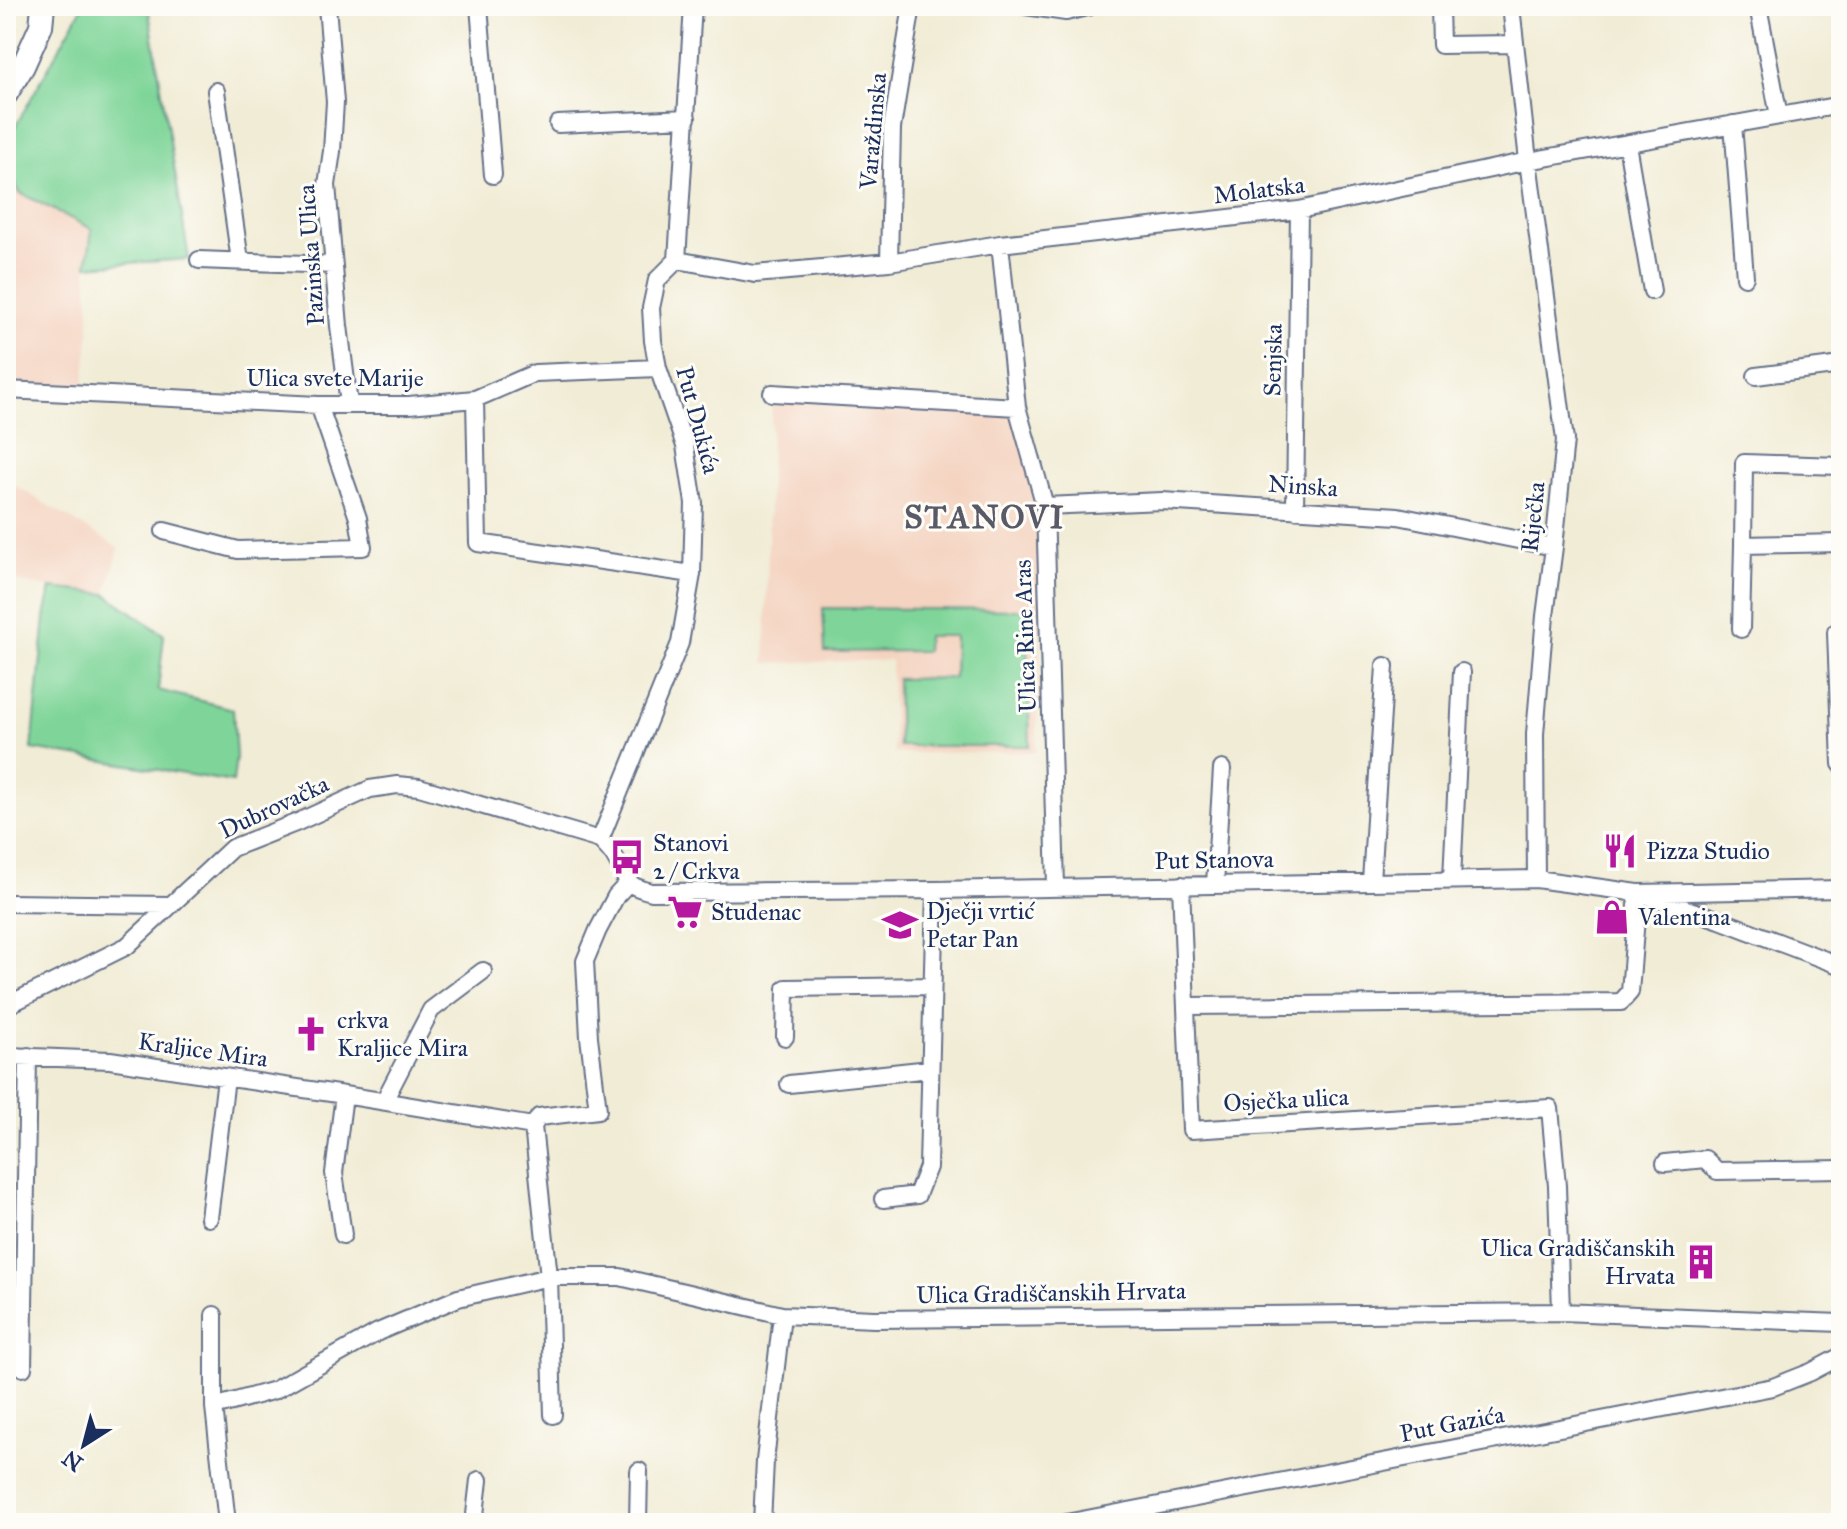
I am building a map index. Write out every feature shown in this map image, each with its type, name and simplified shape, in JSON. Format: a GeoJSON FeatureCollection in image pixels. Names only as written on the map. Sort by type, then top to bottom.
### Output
{"type":"FeatureCollection","features":[{"type":"Feature","properties":{"kind":"street"},"geometry":{"type":"LineString","coordinates":[[6,94],[23,66],[42,16],[58,6]]}},
{"type":"Feature","properties":{"kind":"street","name":"Pazinska Ulica"},"geometry":{"type":"LineString","coordinates":[[327,6],[335,102],[327,185],[349,404]]}},
{"type":"Feature","properties":{"kind":"street"},"geometry":{"type":"LineString","coordinates":[[479,6],[493,175]]}},
{"type":"Feature","properties":{"kind":"street"},"geometry":{"type":"LineString","coordinates":[[677,260],[693,6]]}},
{"type":"Feature","properties":{"kind":"street","name":"Varaždinska"},"geometry":{"type":"LineString","coordinates":[[889,262],[892,128],[912,6]]}},
{"type":"Feature","properties":{"kind":"street"},"geometry":{"type":"LineString","coordinates":[[1026,6],[1066,12],[1091,6]]}},
{"type":"Feature","properties":{"kind":"street"},"geometry":{"type":"LineString","coordinates":[[1440,6],[1441,45],[1514,44]]}},
{"type":"Feature","properties":{"kind":"street","name":"Riječka"},"geometry":{"type":"LineString","coordinates":[[1511,6],[1565,440],[1535,734],[1536,879]]}},
{"type":"Feature","properties":{"kind":"street"},"geometry":{"type":"LineString","coordinates":[[1758,6],[1779,116]]}},
{"type":"Feature","properties":{"kind":"street"},"geometry":{"type":"LineString","coordinates":[[216,91],[240,261]]}},
{"type":"Feature","properties":{"kind":"street","name":"Molatska"},"geometry":{"type":"LineString","coordinates":[[677,260],[755,274],[889,262],[1000,244],[1299,210],[1528,161],[1841,105]]}},
{"type":"Feature","properties":{"kind":"street"},"geometry":{"type":"LineString","coordinates":[[558,124],[687,118]]}},
{"type":"Feature","properties":{"kind":"street"},"geometry":{"type":"LineString","coordinates":[[1733,124],[1745,277]]}},
{"type":"Feature","properties":{"kind":"street"},"geometry":{"type":"LineString","coordinates":[[1627,144],[1652,291]]}},
{"type":"Feature","properties":{"kind":"street","name":"Senjska"},"geometry":{"type":"LineString","coordinates":[[1295,510],[1299,210]]}},
{"type":"Feature","properties":{"kind":"street","name":"Ulica Rine Aras"},"geometry":{"type":"LineString","coordinates":[[1000,244],[1017,407],[1045,506],[1056,886]]}},
{"type":"Feature","properties":{"kind":"street"},"geometry":{"type":"LineString","coordinates":[[199,260],[334,265]]}},
{"type":"Feature","properties":{"kind":"street","name":"Put Dukića"},"geometry":{"type":"LineString","coordinates":[[600,840],[680,643],[692,574],[694,503],[685,446],[658,368],[651,308],[657,280],[677,260]]}},
{"type":"Feature","properties":{"kind":"street"},"geometry":{"type":"LineString","coordinates":[[1756,376],[1841,365]]}},
{"type":"Feature","properties":{"kind":"street","name":"Ulica svete Marije"},"geometry":{"type":"LineString","coordinates":[[6,390],[319,405],[409,405],[475,399],[535,373],[658,368]]}},
{"type":"Feature","properties":{"kind":"street"},"geometry":{"type":"LineString","coordinates":[[772,393],[1017,407]]}},
{"type":"Feature","properties":{"kind":"street"},"geometry":{"type":"LineString","coordinates":[[475,399],[478,543],[692,574]]}},
{"type":"Feature","properties":{"kind":"street"},"geometry":{"type":"LineString","coordinates":[[164,531],[238,550],[363,547],[358,518],[319,405]]}},
{"type":"Feature","properties":{"kind":"street"},"geometry":{"type":"LineString","coordinates":[[1741,629],[1744,463],[1841,466]]}},
{"type":"Feature","properties":{"kind":"street","name":"Ninska"},"geometry":{"type":"LineString","coordinates":[[1045,506],[1162,501],[1398,516],[1554,547]]}},
{"type":"Feature","properties":{"kind":"street"},"geometry":{"type":"LineString","coordinates":[[1743,545],[1841,543]]}},
{"type":"Feature","properties":{"kind":"street"},"geometry":{"type":"LineString","coordinates":[[1841,632],[1836,632],[1841,764]]}},
{"type":"Feature","properties":{"kind":"street"},"geometry":{"type":"LineString","coordinates":[[1371,881],[1385,666]]}},
{"type":"Feature","properties":{"kind":"street"},"geometry":{"type":"LineString","coordinates":[[1452,879],[1462,672]]}},
{"type":"Feature","properties":{"kind":"street"},"geometry":{"type":"LineString","coordinates":[[1215,884],[1222,769]]}},
{"type":"Feature","properties":{"kind":"street","name":"Dubrovačka"},"geometry":{"type":"LineString","coordinates":[[6,1006],[127,946],[232,848],[370,789],[397,785],[419,787],[600,840]]}},
{"type":"Feature","properties":{"kind":"street"},"geometry":{"type":"LineString","coordinates":[[553,1415],[549,1277],[533,1126],[539,1117],[598,1110],[589,1037],[585,961],[616,896],[628,883],[616,859],[600,840]]}},
{"type":"Feature","properties":{"kind":"street","name":"Put Stanova"},"geometry":{"type":"LineString","coordinates":[[628,883],[652,892],[1536,879],[1638,893],[1841,966]]}},
{"type":"Feature","properties":{"kind":"street","name":"Osječka ulica"},"geometry":{"type":"LineString","coordinates":[[1181,885],[1191,1130],[1550,1108],[1557,1186],[1561,1312]]}},
{"type":"Feature","properties":{"kind":"street"},"geometry":{"type":"LineString","coordinates":[[1186,1006],[1621,1002],[1630,992],[1638,893],[1841,889]]}},
{"type":"Feature","properties":{"kind":"street"},"geometry":{"type":"LineString","coordinates":[[883,1199],[917,1195],[928,1167],[935,890]]}},
{"type":"Feature","properties":{"kind":"street"},"geometry":{"type":"LineString","coordinates":[[6,903],[170,905]]}},
{"type":"Feature","properties":{"kind":"street"},"geometry":{"type":"LineString","coordinates":[[384,1101],[431,1010],[483,971]]}},
{"type":"Feature","properties":{"kind":"street"},"geometry":{"type":"LineString","coordinates":[[785,1037],[786,988],[932,986]]}},
{"type":"Feature","properties":{"kind":"street","name":"Kraljice Mira"},"geometry":{"type":"LineString","coordinates":[[6,1056],[110,1060],[533,1126]]}},
{"type":"Feature","properties":{"kind":"street"},"geometry":{"type":"LineString","coordinates":[[23,1368],[28,1056]]}},
{"type":"Feature","properties":{"kind":"street"},"geometry":{"type":"LineString","coordinates":[[789,1084],[930,1069]]}},
{"type":"Feature","properties":{"kind":"street"},"geometry":{"type":"LineString","coordinates":[[209,1218],[226,1078]]}},
{"type":"Feature","properties":{"kind":"street"},"geometry":{"type":"LineString","coordinates":[[343,1235],[334,1173],[344,1095]]}},
{"type":"Feature","properties":{"kind":"street"},"geometry":{"type":"LineString","coordinates":[[1665,1163],[1705,1159],[1717,1171],[1841,1169]]}},
{"type":"Feature","properties":{"kind":"street","name":"Ulica Gradiščanskih Hrvata"},"geometry":{"type":"LineString","coordinates":[[214,1407],[275,1390],[378,1332],[458,1298],[549,1277],[620,1277],[782,1315],[874,1319],[1561,1312],[1841,1323]]}},
{"type":"Feature","properties":{"kind":"street"},"geometry":{"type":"LineString","coordinates":[[214,1315],[214,1407],[227,1523]]}},
{"type":"Feature","properties":{"kind":"street"},"geometry":{"type":"LineString","coordinates":[[762,1523],[765,1461],[782,1315]]}},
{"type":"Feature","properties":{"kind":"street","name":"Put Gazića"},"geometry":{"type":"LineString","coordinates":[[1066,1523],[1773,1387],[1841,1356]]}},
{"type":"Feature","properties":{"kind":"street"},"geometry":{"type":"LineString","coordinates":[[638,1523],[639,1471]]}},
{"type":"Feature","properties":{"kind":"street"},"geometry":{"type":"LineString","coordinates":[[474,1523],[479,1480]]}},
{"type":"Feature","properties":{"kind":"shaded area"},"geometry":{"type":"Polygon","coordinates":[[[6,165],[20,193],[93,229],[87,266],[90,328],[83,392],[6,390],[6,165]]]}},
{"type":"Feature","properties":{"kind":"shaded area"},"geometry":{"type":"Polygon","coordinates":[[[772,393],[1017,407],[1045,506],[1036,752],[894,753],[891,660],[765,663],[772,393]]]}},
{"type":"Feature","properties":{"kind":"shaded area"},"geometry":{"type":"Polygon","coordinates":[[[6,480],[119,548],[106,594],[6,579],[6,480]]]}},
{"type":"Feature","properties":{"kind":"green space"},"geometry":{"type":"Polygon","coordinates":[[[83,6],[148,6],[189,259],[87,266],[92,229],[20,193],[6,165],[6,143],[83,6]]]}},
{"type":"Feature","properties":{"kind":"green space"},"geometry":{"type":"Polygon","coordinates":[[[51,588],[106,594],[164,635],[158,690],[233,709],[236,757],[233,782],[32,749],[45,618],[51,588]]]}},
{"type":"Feature","properties":{"kind":"green space"},"geometry":{"type":"Polygon","coordinates":[[[823,608],[1026,610],[1030,746],[899,746],[897,679],[954,678],[955,636],[927,636],[926,651],[825,652],[823,608]]]}},
{"type":"Feature","properties":{"kind":"place","name":"Pizza Studio"},"geometry":{"type":"Point","coordinates":[1620,851]}},
{"type":"Feature","properties":{"kind":"place","name":"Stanovi 2 / Crkva"},"geometry":{"type":"Point","coordinates":[627,857]}},
{"type":"Feature","properties":{"kind":"place","name":"Studenac"},"geometry":{"type":"Point","coordinates":[685,912]}},
{"type":"Feature","properties":{"kind":"place","name":"Valentina"},"geometry":{"type":"Point","coordinates":[1612,917]}},
{"type":"Feature","properties":{"kind":"place","name":"Dječji vrtić Petar Pan"},"geometry":{"type":"Point","coordinates":[900,925]}},
{"type":"Feature","properties":{"kind":"place","name":"crkva Kraljice Mira"},"geometry":{"type":"Point","coordinates":[311,1034]}},
{"type":"Feature","properties":{"kind":"place","name":"Ulica Gradiščanskih Hrvata"},"geometry":{"type":"Point","coordinates":[1701,1262]}},
{"type":"Feature","properties":{"kind":"district","name":"STANOVI"},"geometry":{"type":"Point","coordinates":[985,517]}}]}
